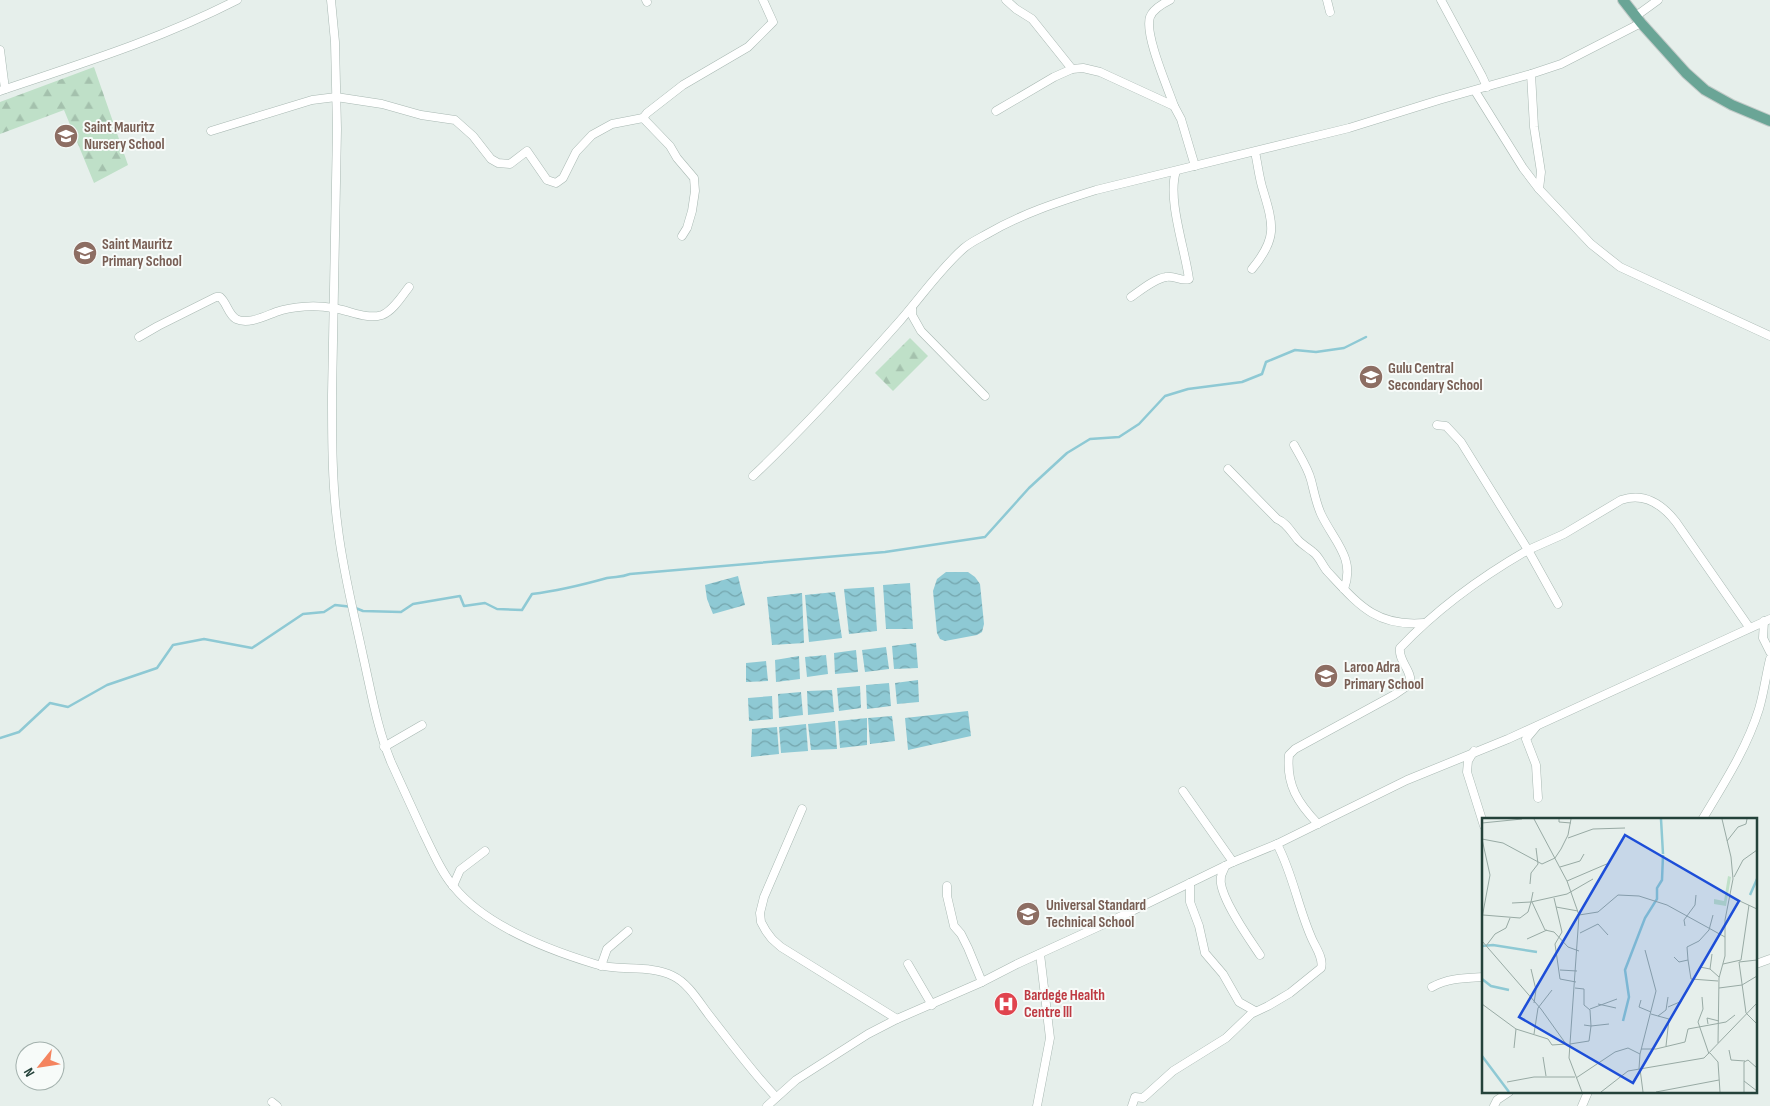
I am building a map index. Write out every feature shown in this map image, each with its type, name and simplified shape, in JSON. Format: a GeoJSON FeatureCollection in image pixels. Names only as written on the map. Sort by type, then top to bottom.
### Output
{"type":"FeatureCollection","features":[{"type":"Feature","properties":{"kind":"main road"},"geometry":{"type":"LineString","coordinates":[[1623,0],[1638,20],[1686,73],[1705,90],[1732,105],[1770,121]]}},
{"type":"Feature","properties":{"kind":"street"},"geometry":{"type":"LineString","coordinates":[[0,50],[2,90],[126,47],[237,0]]}},
{"type":"Feature","properties":{"kind":"street"},"geometry":{"type":"LineString","coordinates":[[331,0],[335,42],[337,130],[332,439],[338,530],[361,647],[384,747],[432,852],[453,886],[466,900],[483,915],[527,938],[580,960],[601,966],[649,970],[675,976],[685,985],[762,1083],[776,1097]]}},
{"type":"Feature","properties":{"kind":"street"},"geometry":{"type":"LineString","coordinates":[[211,131],[312,100],[336,97],[382,104],[421,115],[455,120],[473,136],[490,158],[498,163],[510,164],[527,152],[547,180],[556,183],[563,178],[576,152],[592,135],[612,124],[644,118],[647,113],[684,85],[738,53],[761,35],[773,22],[764,0]]}},
{"type":"Feature","properties":{"kind":"street"},"geometry":{"type":"LineString","coordinates":[[1006,0],[1032,19],[1072,69]]}},
{"type":"Feature","properties":{"kind":"street"},"geometry":{"type":"LineString","coordinates":[[1170,0],[1156,8],[1150,16],[1149,32],[1174,106],[1181,120],[1195,166]]}},
{"type":"Feature","properties":{"kind":"street"},"geometry":{"type":"LineString","coordinates":[[1327,0],[1330,12]]}},
{"type":"Feature","properties":{"kind":"street"},"geometry":{"type":"LineString","coordinates":[[1441,0],[1487,87]]}},
{"type":"Feature","properties":{"kind":"street"},"geometry":{"type":"LineString","coordinates":[[754,476],[837,393],[965,247],[1006,223],[1058,202],[1135,180],[1349,128],[1561,64],[1638,20],[1658,0]]}},
{"type":"Feature","properties":{"kind":"street"},"geometry":{"type":"LineString","coordinates":[[996,111],[1054,77],[1072,69],[1083,68],[1100,72],[1174,106]]}},
{"type":"Feature","properties":{"kind":"street"},"geometry":{"type":"LineString","coordinates":[[1531,74],[1534,127],[1541,172],[1539,188]]}},
{"type":"Feature","properties":{"kind":"street"},"geometry":{"type":"LineString","coordinates":[[1475,91],[1523,168],[1590,244],[1620,267],[1770,336]]}},
{"type":"Feature","properties":{"kind":"street"},"geometry":{"type":"LineString","coordinates":[[644,118],[670,146],[677,158],[694,178],[695,191],[690,218],[682,236]]}},
{"type":"Feature","properties":{"kind":"street"},"geometry":{"type":"LineString","coordinates":[[1252,269],[1262,258],[1268,246],[1272,229],[1271,213],[1263,189],[1255,152]]}},
{"type":"Feature","properties":{"kind":"street"},"geometry":{"type":"LineString","coordinates":[[1131,296],[1167,276],[1184,280],[1189,279],[1174,198],[1174,177],[1176,171]]}},
{"type":"Feature","properties":{"kind":"street"},"geometry":{"type":"LineString","coordinates":[[139,337],[216,297],[220,297],[236,319],[242,320],[263,318],[276,312],[296,308],[334,308],[355,314],[381,315],[398,302],[409,288]]}},
{"type":"Feature","properties":{"kind":"street"},"geometry":{"type":"LineString","coordinates":[[912,308],[912,315],[921,331],[985,396]]}},
{"type":"Feature","properties":{"kind":"street"},"geometry":{"type":"LineString","coordinates":[[1437,425],[1446,426],[1462,442],[1528,550],[1558,604]]}},
{"type":"Feature","properties":{"kind":"street"},"geometry":{"type":"LineString","coordinates":[[1294,445],[1311,478],[1322,516],[1336,538],[1346,559],[1348,574],[1344,589]]}},
{"type":"Feature","properties":{"kind":"street"},"geometry":{"type":"LineString","coordinates":[[1228,469],[1277,518],[1284,522],[1290,532],[1305,547],[1312,551],[1344,589],[1372,615],[1400,624],[1424,623]]}},
{"type":"Feature","properties":{"kind":"street"},"geometry":{"type":"LineString","coordinates":[[1318,824],[1302,807],[1293,791],[1290,779],[1289,755],[1295,749],[1394,695],[1410,684],[1411,679],[1400,656],[1400,648],[1424,623],[1487,575],[1528,550],[1564,534],[1622,500],[1630,497],[1647,499],[1662,507],[1676,522],[1749,627]]}},
{"type":"Feature","properties":{"kind":"street"},"geometry":{"type":"LineString","coordinates":[[767,1106],[796,1080],[868,1034],[897,1019],[982,982],[1233,862],[1277,844],[1407,780],[1508,739],[1767,620]]}},
{"type":"Feature","properties":{"kind":"street"},"geometry":{"type":"LineString","coordinates":[[1767,620],[1763,638],[1770,652]]}},
{"type":"Feature","properties":{"kind":"street"},"geometry":{"type":"LineString","coordinates":[[1703,818],[1735,763],[1752,727],[1759,708],[1770,659]]}},
{"type":"Feature","properties":{"kind":"street"},"geometry":{"type":"LineString","coordinates":[[1538,798],[1536,765],[1526,739],[1539,724]]}},
{"type":"Feature","properties":{"kind":"street"},"geometry":{"type":"LineString","coordinates":[[384,747],[422,725]]}},
{"type":"Feature","properties":{"kind":"street"},"geometry":{"type":"LineString","coordinates":[[1474,752],[1468,761],[1467,772],[1482,820]]}},
{"type":"Feature","properties":{"kind":"street"},"geometry":{"type":"LineString","coordinates":[[1184,791],[1233,862]]}},
{"type":"Feature","properties":{"kind":"street"},"geometry":{"type":"LineString","coordinates":[[802,809],[764,897],[760,913],[761,922],[772,939],[780,947],[897,1019]]}},
{"type":"Feature","properties":{"kind":"street"},"geometry":{"type":"LineString","coordinates":[[1132,1106],[1135,1097],[1141,1098],[1145,1096],[1173,1070],[1226,1038],[1255,1011],[1290,993],[1318,971],[1322,965],[1304,920],[1286,860],[1277,844]]}},
{"type":"Feature","properties":{"kind":"street"},"geometry":{"type":"LineString","coordinates":[[453,886],[460,870],[485,851]]}},
{"type":"Feature","properties":{"kind":"street"},"geometry":{"type":"LineString","coordinates":[[1225,866],[1220,879],[1226,899],[1260,955]]}},
{"type":"Feature","properties":{"kind":"street"},"geometry":{"type":"LineString","coordinates":[[1190,883],[1190,902],[1199,926],[1205,953],[1223,974],[1239,1002],[1255,1011]]}},
{"type":"Feature","properties":{"kind":"street"},"geometry":{"type":"LineString","coordinates":[[947,886],[947,896],[954,926],[961,934],[968,948],[982,982]]}},
{"type":"Feature","properties":{"kind":"street"},"geometry":{"type":"LineString","coordinates":[[601,966],[607,949],[628,931]]}},
{"type":"Feature","properties":{"kind":"street"},"geometry":{"type":"LineString","coordinates":[[1038,1106],[1050,1038],[1040,954]]}},
{"type":"Feature","properties":{"kind":"street"},"geometry":{"type":"LineString","coordinates":[[1758,963],[1770,959]]}},
{"type":"Feature","properties":{"kind":"street"},"geometry":{"type":"LineString","coordinates":[[908,964],[932,1005]]}},
{"type":"Feature","properties":{"kind":"street"},"geometry":{"type":"LineString","coordinates":[[1432,987],[1458,978],[1482,977]]}},
{"type":"Feature","properties":{"kind":"street"},"geometry":{"type":"LineString","coordinates":[[1494,1106],[1497,1100],[1505,1094]]}},
{"type":"Feature","properties":{"kind":"street"},"geometry":{"type":"LineString","coordinates":[[1582,1106],[1587,1094]]}},
{"type":"Feature","properties":{"kind":"green space"},"geometry":{"type":"Polygon","coordinates":[[[94,67],[128,165],[94,183],[64,110],[0,134],[0,102],[94,67]]]}},
{"type":"Feature","properties":{"kind":"green space"},"geometry":{"type":"Polygon","coordinates":[[[910,338],[928,356],[893,391],[875,373],[910,338]]]}},
{"type":"Feature","properties":{"kind":"water"},"geometry":{"type":"Polygon","coordinates":[[[946,572],[968,572],[980,584],[984,624],[982,632],[977,635],[945,641],[940,639],[937,633],[933,591],[937,579],[946,572]]]}},
{"type":"Feature","properties":{"kind":"water"},"geometry":{"type":"Polygon","coordinates":[[[738,576],[745,605],[713,614],[707,599],[705,585],[738,576]]]}},
{"type":"Feature","properties":{"kind":"water"},"geometry":{"type":"Polygon","coordinates":[[[910,583],[913,629],[886,629],[883,585],[910,583]]]}},
{"type":"Feature","properties":{"kind":"water"},"geometry":{"type":"Polygon","coordinates":[[[874,587],[877,631],[849,634],[844,589],[874,587]]]}},
{"type":"Feature","properties":{"kind":"water"},"geometry":{"type":"Polygon","coordinates":[[[835,592],[842,638],[809,642],[805,595],[835,592]]]}},
{"type":"Feature","properties":{"kind":"water"},"geometry":{"type":"Polygon","coordinates":[[[802,593],[804,643],[772,645],[767,597],[802,593]]]}},
{"type":"Feature","properties":{"kind":"water"},"geometry":{"type":"Polygon","coordinates":[[[916,643],[918,668],[894,669],[892,646],[916,643]]]}},
{"type":"Feature","properties":{"kind":"water"},"geometry":{"type":"Polygon","coordinates":[[[886,647],[889,669],[865,672],[862,650],[886,647]]]}},
{"type":"Feature","properties":{"kind":"water"},"geometry":{"type":"Polygon","coordinates":[[[856,650],[858,672],[835,674],[834,653],[856,650]]]}},
{"type":"Feature","properties":{"kind":"water"},"geometry":{"type":"Polygon","coordinates":[[[826,655],[828,674],[807,677],[805,657],[826,655]]]}},
{"type":"Feature","properties":{"kind":"water"},"geometry":{"type":"Polygon","coordinates":[[[799,656],[800,679],[776,682],[775,660],[799,656]]]}},
{"type":"Feature","properties":{"kind":"water"},"geometry":{"type":"Polygon","coordinates":[[[766,661],[768,681],[746,682],[746,663],[766,661]]]}},
{"type":"Feature","properties":{"kind":"water"},"geometry":{"type":"Polygon","coordinates":[[[918,680],[919,702],[897,704],[895,683],[918,680]]]}},
{"type":"Feature","properties":{"kind":"water"},"geometry":{"type":"Polygon","coordinates":[[[889,683],[891,706],[867,709],[866,685],[889,683]]]}},
{"type":"Feature","properties":{"kind":"water"},"geometry":{"type":"Polygon","coordinates":[[[860,686],[861,708],[839,711],[837,688],[860,686]]]}},
{"type":"Feature","properties":{"kind":"water"},"geometry":{"type":"Polygon","coordinates":[[[832,690],[834,712],[808,715],[807,691],[832,690]]]}},
{"type":"Feature","properties":{"kind":"water"},"geometry":{"type":"Polygon","coordinates":[[[801,692],[803,715],[779,718],[778,694],[801,692]]]}},
{"type":"Feature","properties":{"kind":"water"},"geometry":{"type":"Polygon","coordinates":[[[772,696],[773,719],[749,721],[748,698],[772,696]]]}},
{"type":"Feature","properties":{"kind":"water"},"geometry":{"type":"Polygon","coordinates":[[[968,711],[971,736],[908,750],[905,718],[968,711]]]}},
{"type":"Feature","properties":{"kind":"water"},"geometry":{"type":"Polygon","coordinates":[[[892,716],[895,741],[870,744],[868,718],[892,716]]]}},
{"type":"Feature","properties":{"kind":"water"},"geometry":{"type":"Polygon","coordinates":[[[867,718],[867,745],[840,748],[838,721],[867,718]]]}},
{"type":"Feature","properties":{"kind":"water"},"geometry":{"type":"Polygon","coordinates":[[[835,721],[837,749],[811,750],[808,724],[835,721]]]}},
{"type":"Feature","properties":{"kind":"water"},"geometry":{"type":"Polygon","coordinates":[[[806,724],[808,751],[781,753],[779,727],[806,724]]]}},
{"type":"Feature","properties":{"kind":"water"},"geometry":{"type":"Polygon","coordinates":[[[777,727],[779,754],[751,757],[752,729],[777,727]]]}},
{"type":"Feature","properties":{"kind":"waterway"},"geometry":{"type":"LineString","coordinates":[[0,738],[19,732],[50,703],[68,707],[107,685],[157,668],[173,645],[204,639],[252,648],[303,614],[324,612],[335,605],[353,607],[363,611],[401,612],[413,604],[460,596],[464,606],[485,603],[497,609],[522,610],[532,594],[630,574],[885,552],[985,537],[1029,488],[1067,453],[1090,439],[1119,437],[1139,424],[1165,396],[1188,389],[1242,382],[1262,374],[1266,362],[1295,350],[1316,352],[1344,348],[1366,337]]}},
{"type":"Feature","properties":{"kind":"place","name":"Saint Mauritz Nursery School"},"geometry":{"type":"Point","coordinates":[66,136]}},
{"type":"Feature","properties":{"kind":"place","name":"Saint Mauritz Primary School"},"geometry":{"type":"Point","coordinates":[85,253]}},
{"type":"Feature","properties":{"kind":"place","name":"Gulu Central Secondary School"},"geometry":{"type":"Point","coordinates":[1371,377]}},
{"type":"Feature","properties":{"kind":"place","name":"Laroo Adra Primary School"},"geometry":{"type":"Point","coordinates":[1326,676]}},
{"type":"Feature","properties":{"kind":"place","name":"Universal Standard Technical School"},"geometry":{"type":"Point","coordinates":[1028,914]}},
{"type":"Feature","properties":{"kind":"place","name":"Bardege Health Centre lll"},"geometry":{"type":"Point","coordinates":[1006,1004]}}]}
